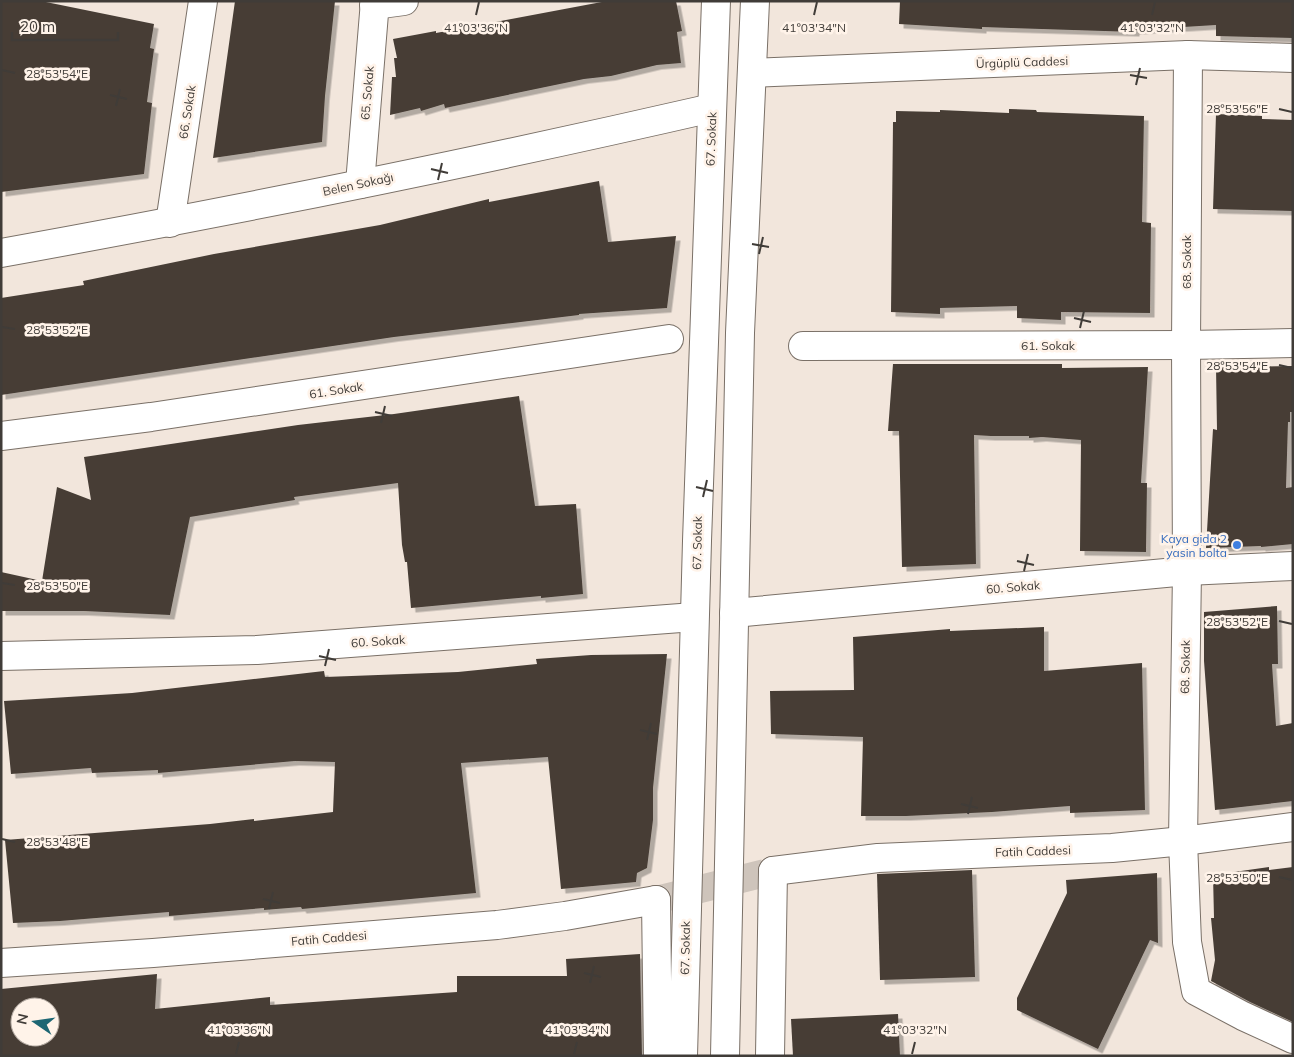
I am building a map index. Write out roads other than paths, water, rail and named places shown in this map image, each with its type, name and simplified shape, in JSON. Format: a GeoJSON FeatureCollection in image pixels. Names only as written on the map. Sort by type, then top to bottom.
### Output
{"type":"FeatureCollection","features":[{"type":"Feature","properties":{"kind":"street","name":"66. Sokak"},"geometry":{"type":"LineString","coordinates":[[170,223],[203,1]]}},
{"type":"Feature","properties":{"kind":"street"},"geometry":{"type":"LineString","coordinates":[[375,3],[404,1]]}},
{"type":"Feature","properties":{"kind":"street","name":"67. Sokak"},"geometry":{"type":"LineString","coordinates":[[683,1056],[694,618],[716,1]]}},
{"type":"Feature","properties":{"kind":"street"},"geometry":{"type":"LineString","coordinates":[[725,1056],[740,333],[755,1]]}},
{"type":"Feature","properties":{"kind":"street","name":"65. Sokak"},"geometry":{"type":"LineString","coordinates":[[360,184],[375,3]]}},
{"type":"Feature","properties":{"kind":"street","name":"Ürgüplü Caddesi"},"geometry":{"type":"LineString","coordinates":[[752,73],[1188,55],[1293,58]]}},
{"type":"Feature","properties":{"kind":"street","name":"68. Sokak"},"geometry":{"type":"LineString","coordinates":[[1188,55],[1183,842],[1187,942],[1196,991],[1244,1016],[1293,1038]]}},
{"type":"Feature","properties":{"kind":"street","name":"Belen Sokağı"},"geometry":{"type":"LineString","coordinates":[[1,253],[170,223],[712,108]]}},
{"type":"Feature","properties":{"kind":"street","name":"61. Sokak"},"geometry":{"type":"LineString","coordinates":[[1,436],[151,418],[669,339]]}},
{"type":"Feature","properties":{"kind":"street","name":"61. Sokak"},"geometry":{"type":"LineString","coordinates":[[802,346],[1293,343]]}},
{"type":"Feature","properties":{"kind":"street","name":"60. Sokak"},"geometry":{"type":"LineString","coordinates":[[1,656],[257,650],[694,618],[1186,571],[1293,566]]}},
{"type":"Feature","properties":{"kind":"street","name":"Fatih Caddesi"},"geometry":{"type":"LineString","coordinates":[[770,1056],[773,871],[878,858],[1112,848],[1183,842],[1293,828]]}},
{"type":"Feature","properties":{"kind":"street","name":"Fatih Caddesi"},"geometry":{"type":"LineString","coordinates":[[1,963],[152,953],[496,924],[565,916],[656,900],[658,1056]]}},
{"type":"Feature","properties":{"kind":"tunnel"},"geometry":{"type":"LineString","coordinates":[[656,900],[773,871]]}},
{"type":"Feature","properties":{"kind":"place","name":"Kaya gida 2 yasin bolta"},"geometry":{"type":"Point","coordinates":[1237,545]}}]}
